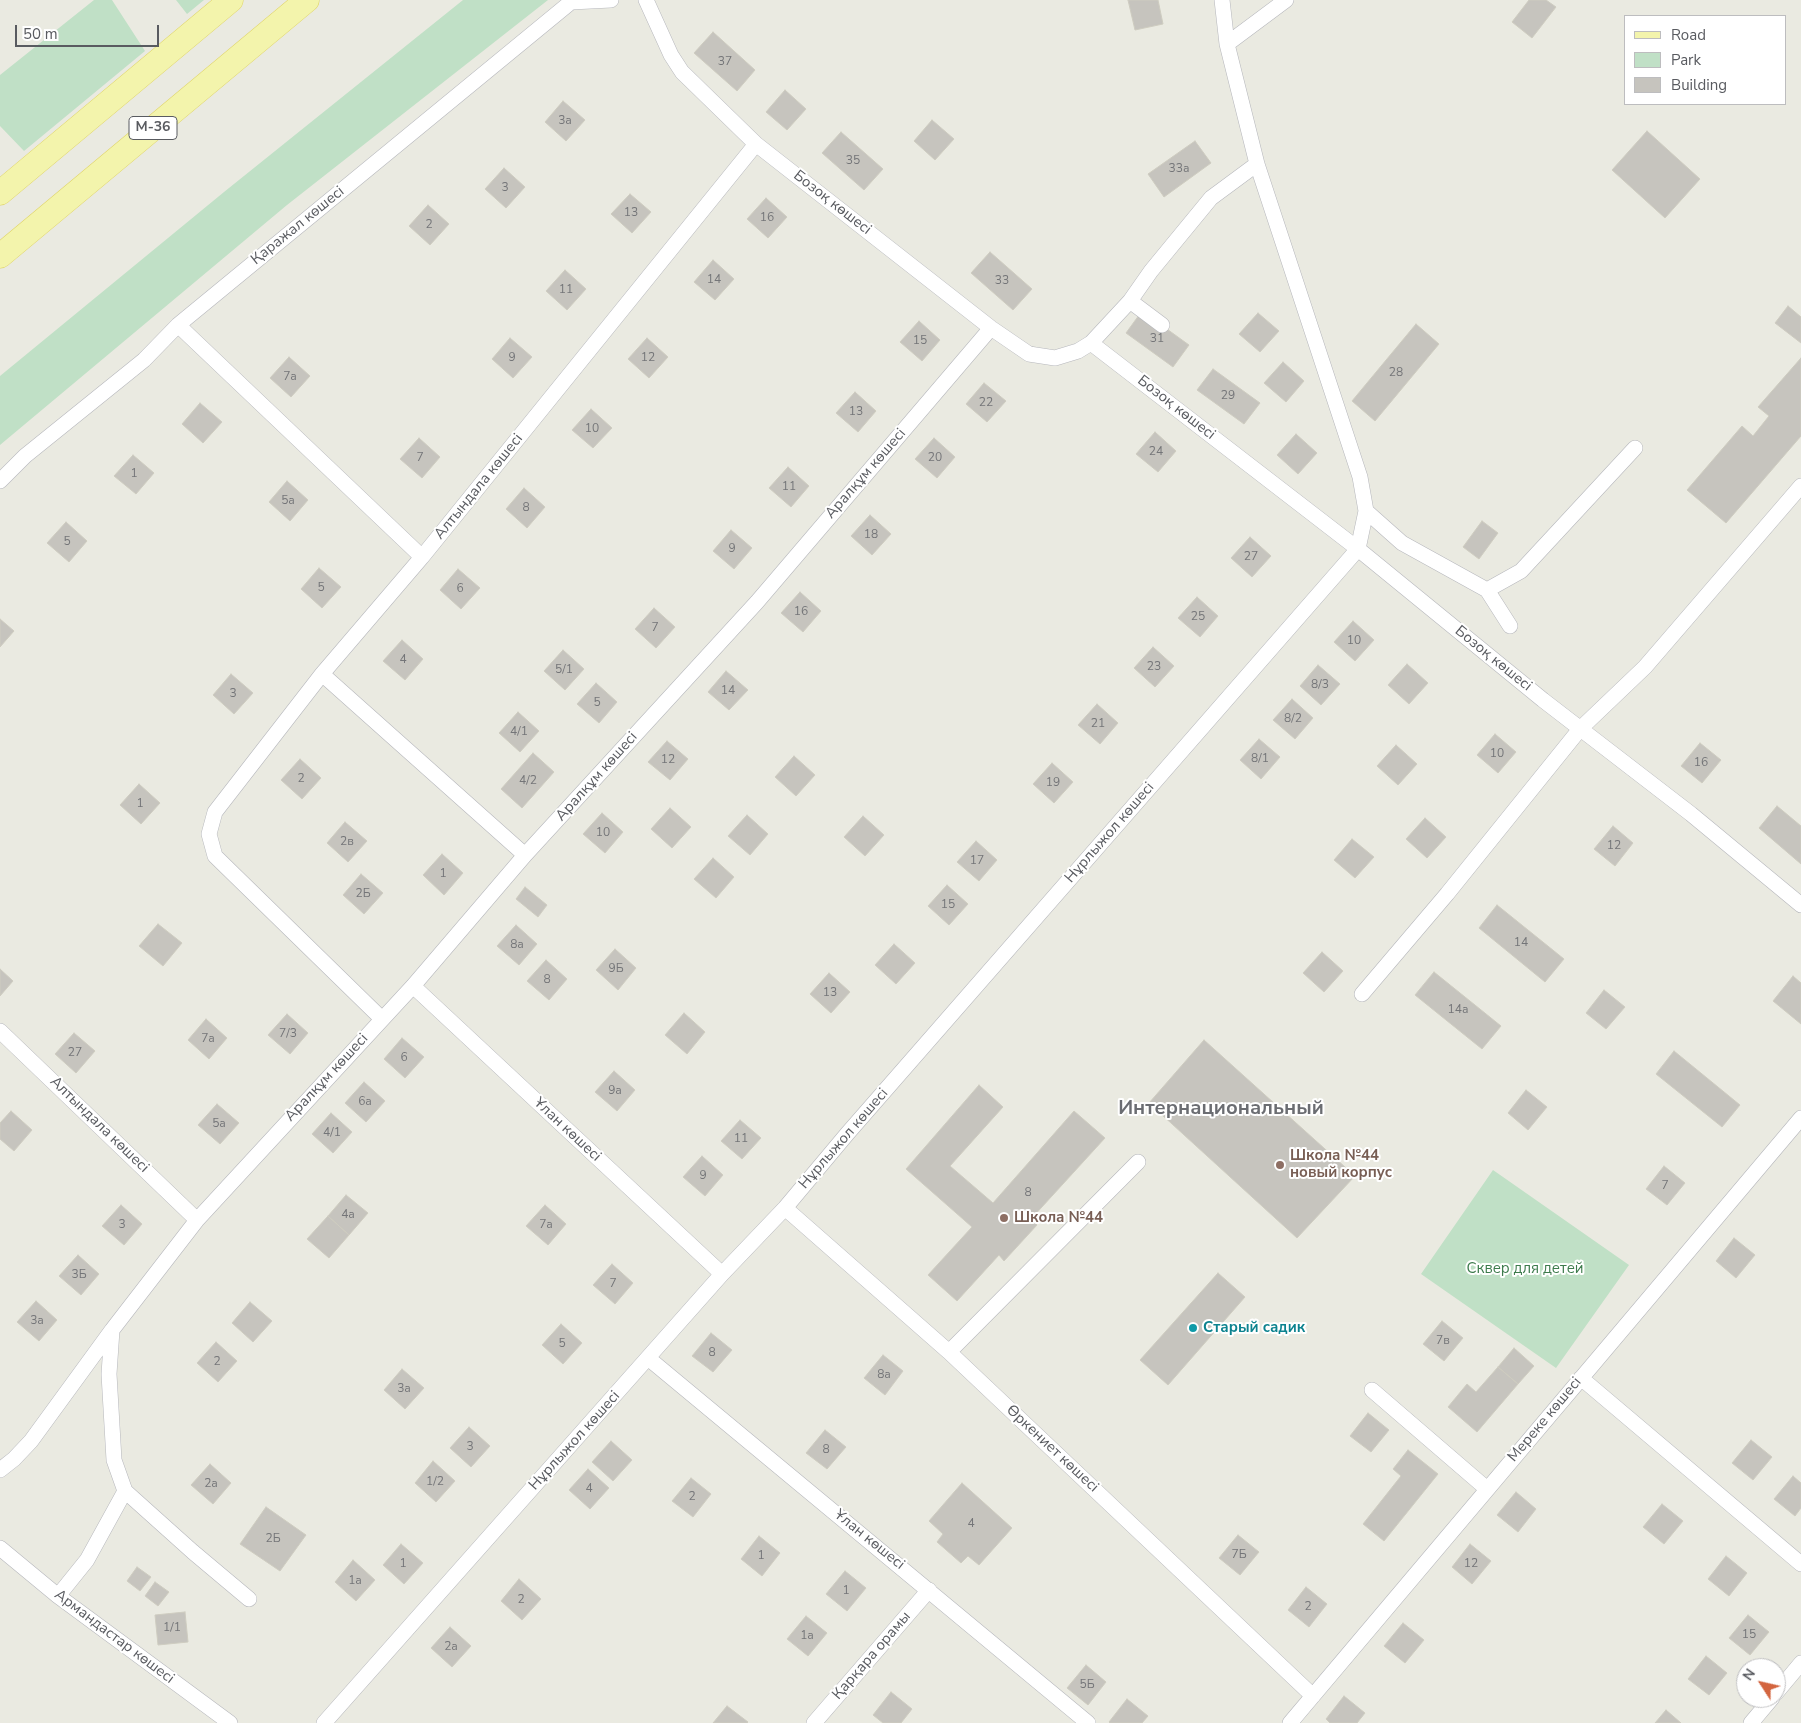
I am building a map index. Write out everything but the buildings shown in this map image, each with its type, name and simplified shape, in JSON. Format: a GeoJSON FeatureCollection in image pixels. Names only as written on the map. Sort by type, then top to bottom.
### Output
{"type":"FeatureCollection","features":[{"type":"Feature","properties":{"kind":"main road"},"geometry":{"type":"LineString","coordinates":[[0,193],[231,0]]}},
{"type":"Feature","properties":{"kind":"main road","name":"M-36"},"geometry":{"type":"LineString","coordinates":[[0,256],[307,0]]}},
{"type":"Feature","properties":{"kind":"street","name":"Қаражал көшесі"},"geometry":{"type":"LineString","coordinates":[[0,481],[26,456],[144,360],[178,325],[571,2],[611,0]]}},
{"type":"Feature","properties":{"kind":"street","name":"Бозоқ көшесі"},"geometry":{"type":"LineString","coordinates":[[646,0],[671,55],[682,72],[756,144],[991,328],[1028,354],[1055,358],[1078,351],[1091,343],[1358,549],[1580,729],[1691,814],[1801,905]]}},
{"type":"Feature","properties":{"kind":"street"},"geometry":{"type":"LineString","coordinates":[[1222,0],[1227,44],[1256,164],[1360,477],[1366,511],[1358,549]]}},
{"type":"Feature","properties":{"kind":"street"},"geometry":{"type":"LineString","coordinates":[[1227,44],[1286,0]]}},
{"type":"Feature","properties":{"kind":"street","name":"Алтындала көшесі"},"geometry":{"type":"LineString","coordinates":[[381,1018],[215,856],[208,834],[215,812],[322,674],[422,557],[756,144]]}},
{"type":"Feature","properties":{"kind":"street"},"geometry":{"type":"LineString","coordinates":[[1091,343],[1130,301],[1211,198],[1256,164]]}},
{"type":"Feature","properties":{"kind":"street"},"geometry":{"type":"LineString","coordinates":[[1130,301],[1162,325]]}},
{"type":"Feature","properties":{"kind":"street"},"geometry":{"type":"LineString","coordinates":[[178,325],[422,557]]}},
{"type":"Feature","properties":{"kind":"street","name":"Аралқұм көшесі"},"geometry":{"type":"LineString","coordinates":[[0,1470],[14,1459],[31,1441],[112,1330],[197,1220],[381,1018],[413,986],[525,855],[756,602],[991,328]]}},
{"type":"Feature","properties":{"kind":"street"},"geometry":{"type":"LineString","coordinates":[[1486,590],[1521,571],[1635,448]]}},
{"type":"Feature","properties":{"kind":"street"},"geometry":{"type":"LineString","coordinates":[[1362,994],[1447,894],[1580,729],[1645,668],[1801,486]]}},
{"type":"Feature","properties":{"kind":"street"},"geometry":{"type":"LineString","coordinates":[[1366,511],[1402,543],[1486,590],[1510,626]]}},
{"type":"Feature","properties":{"kind":"street","name":"Нұрлыжол көшесі"},"geometry":{"type":"LineString","coordinates":[[324,1723],[722,1274],[785,1208],[847,1134],[1358,549]]}},
{"type":"Feature","properties":{"kind":"street"},"geometry":{"type":"LineString","coordinates":[[322,674],[525,855]]}},
{"type":"Feature","properties":{"kind":"street","name":"Ұлан көшесі"},"geometry":{"type":"LineString","coordinates":[[413,986],[722,1274]]}},
{"type":"Feature","properties":{"kind":"street","name":"Алтындала көшесі"},"geometry":{"type":"LineString","coordinates":[[0,1031],[197,1220]]}},
{"type":"Feature","properties":{"kind":"street","name":"Мереке көшесі"},"geometry":{"type":"LineString","coordinates":[[1290,1723],[1801,1118]]}},
{"type":"Feature","properties":{"kind":"street"},"geometry":{"type":"LineString","coordinates":[[949,1352],[1138,1162]]}},
{"type":"Feature","properties":{"kind":"street","name":"Өркениет көшесі"},"geometry":{"type":"LineString","coordinates":[[785,1208],[949,1352],[1313,1696]]}},
{"type":"Feature","properties":{"kind":"street"},"geometry":{"type":"LineString","coordinates":[[112,1330],[109,1374],[114,1460],[125,1491],[249,1599]]}},
{"type":"Feature","properties":{"kind":"street","name":"Ұлан көшесі"},"geometry":{"type":"LineString","coordinates":[[648,1358],[1088,1723]]}},
{"type":"Feature","properties":{"kind":"street"},"geometry":{"type":"LineString","coordinates":[[1581,1378],[1801,1564]]}},
{"type":"Feature","properties":{"kind":"street"},"geometry":{"type":"LineString","coordinates":[[1372,1390],[1487,1489]]}},
{"type":"Feature","properties":{"kind":"street"},"geometry":{"type":"LineString","coordinates":[[58,1596],[88,1560],[125,1491]]}},
{"type":"Feature","properties":{"kind":"street","name":"Армандастар көшесі"},"geometry":{"type":"LineString","coordinates":[[0,1548],[58,1596],[230,1723]]}},
{"type":"Feature","properties":{"kind":"street","name":"Қарқара орамы"},"geometry":{"type":"LineString","coordinates":[[814,1723],[929,1590]]}},
{"type":"Feature","properties":{"kind":"street"},"geometry":{"type":"LineString","coordinates":[[1786,1682],[1801,1664]]}},
{"type":"Feature","properties":{"kind":"street"},"geometry":{"type":"LineString","coordinates":[[1751,1723],[1764,1708]]}},
{"type":"Feature","properties":{"kind":"green space"},"geometry":{"type":"Polygon","coordinates":[[[94,0],[112,0],[145,51],[24,151],[0,126],[0,75],[94,0]]]}},
{"type":"Feature","properties":{"kind":"green space"},"geometry":{"type":"Polygon","coordinates":[[[176,0],[204,0],[187,14],[176,0]]]}},
{"type":"Feature","properties":{"kind":"green space"},"geometry":{"type":"Polygon","coordinates":[[[463,0],[548,0],[287,205],[0,445],[0,376],[224,192],[463,0]]]}},
{"type":"Feature","properties":{"kind":"green space","name":"Сквер для детей"},"geometry":{"type":"Polygon","coordinates":[[[1493,1170],[1629,1265],[1556,1368],[1421,1274],[1493,1170]]]}},
{"type":"Feature","properties":{"kind":"place","name":"Школа №44 новый корпус"},"geometry":{"type":"Point","coordinates":[1280,1165]}},
{"type":"Feature","properties":{"kind":"place","name":"Школа №44"},"geometry":{"type":"Point","coordinates":[1004,1218]}},
{"type":"Feature","properties":{"kind":"place","name":"Старый садик"},"geometry":{"type":"Point","coordinates":[1193,1328]}},
{"type":"Feature","properties":{"kind":"district","name":"Интернациональный"},"geometry":{"type":"Point","coordinates":[1221,1109]}}]}
